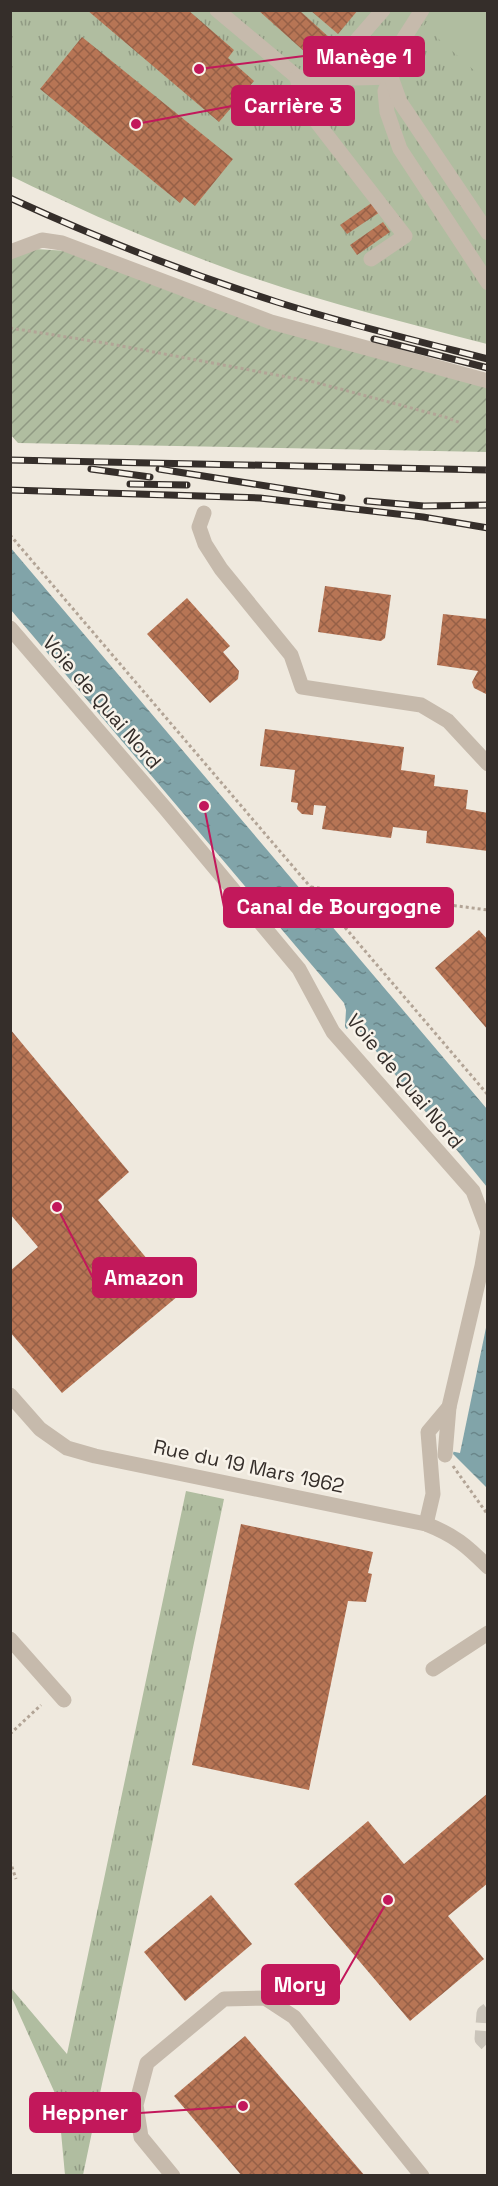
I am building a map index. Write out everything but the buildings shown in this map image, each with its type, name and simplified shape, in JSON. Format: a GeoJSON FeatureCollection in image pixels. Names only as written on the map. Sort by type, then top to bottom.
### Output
{"type":"FeatureCollection","features":[{"type":"Feature","properties":{"kind":"street"},"geometry":{"type":"LineString","coordinates":[[217,10],[297,77],[323,79],[391,77]]}},
{"type":"Feature","properties":{"kind":"street"},"geometry":{"type":"LineString","coordinates":[[323,79],[383,10]]}},
{"type":"Feature","properties":{"kind":"street"},"geometry":{"type":"LineString","coordinates":[[422,10],[399,46],[385,91],[387,112],[400,149],[488,283]]}},
{"type":"Feature","properties":{"kind":"street"},"geometry":{"type":"LineString","coordinates":[[297,77],[302,103],[405,236],[371,259]]}},
{"type":"Feature","properties":{"kind":"street"},"geometry":{"type":"LineString","coordinates":[[391,77],[400,102],[488,233]]}},
{"type":"Feature","properties":{"kind":"street"},"geometry":{"type":"LineString","coordinates":[[10,252],[42,240],[62,243],[271,322],[488,381]]}},
{"type":"Feature","properties":{"kind":"street"},"geometry":{"type":"LineString","coordinates":[[204,513],[199,527],[206,544],[228,578],[291,655],[302,687],[421,705],[448,721],[488,764]]}},
{"type":"Feature","properties":{"kind":"street","name":"Voie de Quai Nord"},"geometry":{"type":"LineString","coordinates":[[10,628],[165,808],[298,969],[333,1032],[472,1191],[488,1231],[483,1266],[450,1407],[445,1455]]}},
{"type":"Feature","properties":{"kind":"street","name":"Rue du 19 Mars 1962"},"geometry":{"type":"LineString","coordinates":[[10,1395],[40,1429],[67,1448],[95,1456],[426,1524],[449,1533],[488,1567]]}},
{"type":"Feature","properties":{"kind":"street","name":"Voie de Quai Nord"},"geometry":{"type":"LineString","coordinates":[[426,1524],[433,1494],[428,1432],[450,1407]]}},
{"type":"Feature","properties":{"kind":"street"},"geometry":{"type":"LineString","coordinates":[[433,1670],[488,1633]]}},
{"type":"Feature","properties":{"kind":"street"},"geometry":{"type":"LineString","coordinates":[[10,1639],[64,1700]]}},
{"type":"Feature","properties":{"kind":"street"},"geometry":{"type":"LineString","coordinates":[[173,2175],[141,2137],[136,2105],[147,2063],[224,1999],[265,1998],[294,2017],[422,2175]]}},
{"type":"Feature","properties":{"kind":"path"},"geometry":{"type":"LineString","coordinates":[[10,328],[111,344],[314,382],[461,423]]}},
{"type":"Feature","properties":{"kind":"path"},"geometry":{"type":"LineString","coordinates":[[10,536],[488,1095]]}},
{"type":"Feature","properties":{"kind":"path"},"geometry":{"type":"LineString","coordinates":[[310,886],[488,910]]}},
{"type":"Feature","properties":{"kind":"path"},"geometry":{"type":"LineString","coordinates":[[445,1455],[477,1503],[488,1515]]}},
{"type":"Feature","properties":{"kind":"path"},"geometry":{"type":"LineString","coordinates":[[10,1734],[41,1705]]}},
{"type":"Feature","properties":{"kind":"path"},"geometry":{"type":"LineString","coordinates":[[10,1861],[16,1879]]}},
{"type":"Feature","properties":{"kind":"green space"},"geometry":{"type":"Polygon","coordinates":[[[435,10],[487,11],[487,82],[424,26],[435,10]]]}},
{"type":"Feature","properties":{"kind":"green space"},"geometry":{"type":"Polygon","coordinates":[[[10,11],[487,11],[487,344],[335,303],[223,267],[119,226],[11,176],[10,11]]]}},
{"type":"Feature","properties":{"kind":"green space"},"geometry":{"type":"Polygon","coordinates":[[[35,249],[69,251],[487,385],[487,452],[18,443],[10,434],[10,258],[35,249]]]}},
{"type":"Feature","properties":{"kind":"green space"},"geometry":{"type":"Polygon","coordinates":[[[186,1491],[224,1499],[83,2175],[65,2175],[58,2100],[11,1996],[11,1988],[67,2054],[186,1491]]]}},
{"type":"Feature","properties":{"kind":"water"},"geometry":{"type":"Polygon","coordinates":[[[10,547],[487,1109],[487,1198],[345,1027],[344,1003],[11,610],[10,547]]]}},
{"type":"Feature","properties":{"kind":"water"},"geometry":{"type":"Polygon","coordinates":[[[487,1292],[487,1488],[453,1454],[487,1292]]]}},
{"type":"Feature","properties":{"kind":"pier"},"geometry":{"type":"Polygon","coordinates":[[[353,1023],[487,1187],[488,1201],[345,1031],[353,1023]]]}},
{"type":"Feature","properties":{"kind":"pier"},"geometry":{"type":"Polygon","coordinates":[[[488,1289],[487,1323],[460,1453],[450,1451],[485,1291],[488,1289]]]}},
{"type":"Feature","properties":{"kind":"tunnel"},"geometry":{"type":"LineString","coordinates":[[488,2010],[484,2013],[482,2039],[488,2045]]}},
{"type":"Feature","properties":{"kind":"railway"},"geometry":{"type":"LineString","coordinates":[[10,198],[142,254],[243,291],[329,318],[488,359]]}},
{"type":"Feature","properties":{"kind":"railway"},"geometry":{"type":"LineString","coordinates":[[374,339],[488,368]]}},
{"type":"Feature","properties":{"kind":"railway"},"geometry":{"type":"LineString","coordinates":[[10,460],[488,470]]}},
{"type":"Feature","properties":{"kind":"railway"},"geometry":{"type":"LineString","coordinates":[[91,469],[150,477]]}},
{"type":"Feature","properties":{"kind":"railway"},"geometry":{"type":"LineString","coordinates":[[159,469],[342,498]]}},
{"type":"Feature","properties":{"kind":"railway"},"geometry":{"type":"LineString","coordinates":[[130,484],[187,485]]}},
{"type":"Feature","properties":{"kind":"railway"},"geometry":{"type":"LineString","coordinates":[[10,490],[260,498],[423,517],[488,528]]}},
{"type":"Feature","properties":{"kind":"railway"},"geometry":{"type":"LineString","coordinates":[[367,501],[424,506],[488,505]]}},
{"type":"Feature","properties":{"kind":"place","name":"Manège 1"},"geometry":{"type":"Point","coordinates":[199,69]}},
{"type":"Feature","properties":{"kind":"place","name":"Carrière 3"},"geometry":{"type":"Point","coordinates":[136,124]}},
{"type":"Feature","properties":{"kind":"place","name":"Canal de Bourgogne"},"geometry":{"type":"Point","coordinates":[204,806]}},
{"type":"Feature","properties":{"kind":"place","name":"Amazon"},"geometry":{"type":"Point","coordinates":[57,1207]}},
{"type":"Feature","properties":{"kind":"place","name":"Mory"},"geometry":{"type":"Point","coordinates":[388,1900]}},
{"type":"Feature","properties":{"kind":"place","name":"Heppner"},"geometry":{"type":"Point","coordinates":[243,2106]}}]}
